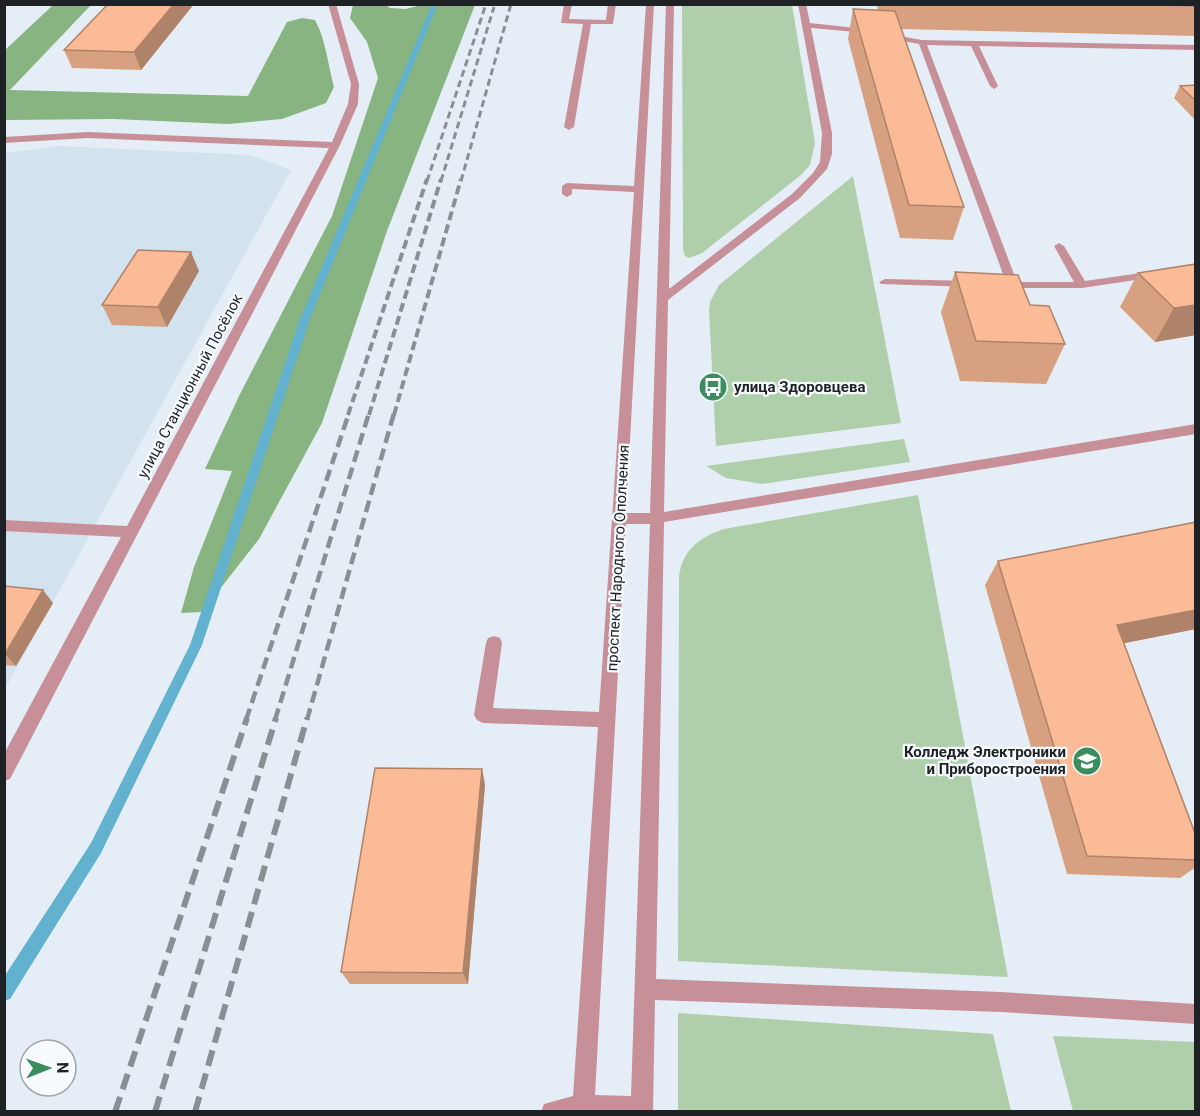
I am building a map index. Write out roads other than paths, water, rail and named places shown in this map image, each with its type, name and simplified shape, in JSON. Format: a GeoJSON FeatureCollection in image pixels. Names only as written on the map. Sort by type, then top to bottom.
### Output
{"type":"FeatureCollection","features":[{"type":"Feature","properties":{"kind":"street","name":"улица Станционный Посёлок"},"geometry":{"type":"LineString","coordinates":[[4,773],[335,145],[353,104],[355,84],[332,4]]}},
{"type":"Feature","properties":{"kind":"street"},"geometry":{"type":"LineString","coordinates":[[568,4],[564,21],[610,22],[612,4]]}},
{"type":"Feature","properties":{"kind":"street","name":"проспект Народного Ополчения"},"geometry":{"type":"LineString","coordinates":[[584,1108],[650,4]]}},
{"type":"Feature","properties":{"kind":"street"},"geometry":{"type":"LineString","coordinates":[[552,1112],[584,1108],[642,1110],[670,4]]}},
{"type":"Feature","properties":{"kind":"street"},"geometry":{"type":"LineString","coordinates":[[664,297],[796,196],[815,178],[827,162],[829,149],[827,133],[802,4]]}},
{"type":"Feature","properties":{"kind":"street"},"geometry":{"type":"LineString","coordinates":[[569,128],[588,21]]}},
{"type":"Feature","properties":{"kind":"street"},"geometry":{"type":"LineString","coordinates":[[805,25],[856,30],[922,42],[1196,48]]}},
{"type":"Feature","properties":{"kind":"street"},"geometry":{"type":"LineString","coordinates":[[922,42],[1005,287]]}},
{"type":"Feature","properties":{"kind":"street"},"geometry":{"type":"LineString","coordinates":[[974,43],[994,86]]}},
{"type":"Feature","properties":{"kind":"street"},"geometry":{"type":"LineString","coordinates":[[4,140],[88,135],[335,145]]}},
{"type":"Feature","properties":{"kind":"street"},"geometry":{"type":"LineString","coordinates":[[567,194],[567,186],[639,189]]}},
{"type":"Feature","properties":{"kind":"street"},"geometry":{"type":"LineString","coordinates":[[1059,246],[1082,285]]}},
{"type":"Feature","properties":{"kind":"street"},"geometry":{"type":"LineString","coordinates":[[885,282],[1005,287],[1082,285],[1196,268]]}},
{"type":"Feature","properties":{"kind":"street"},"geometry":{"type":"LineString","coordinates":[[620,519],[658,518],[1196,429]]}},
{"type":"Feature","properties":{"kind":"street"},"geometry":{"type":"LineString","coordinates":[[4,525],[133,532]]}},
{"type":"Feature","properties":{"kind":"street"},"geometry":{"type":"LineString","coordinates":[[494,643],[483,715],[608,720]]}},
{"type":"Feature","properties":{"kind":"street"},"geometry":{"type":"LineString","coordinates":[[645,989],[1020,1003],[1196,1014]]}},
{"type":"Feature","properties":{"kind":"waterway"},"geometry":{"type":"LineString","coordinates":[[4,993],[96,848],[196,645],[305,319],[435,4]]}},
{"type":"Feature","properties":{"kind":"railway"},"geometry":{"type":"LineString","coordinates":[[427,181],[486,4]]}},
{"type":"Feature","properties":{"kind":"railway"},"geometry":{"type":"LineString","coordinates":[[461,181],[511,4]]}},
{"type":"Feature","properties":{"kind":"railway"},"geometry":{"type":"LineString","coordinates":[[441,181],[494,7]]}},
{"type":"Feature","properties":{"kind":"railway"},"geometry":{"type":"LineString","coordinates":[[348,415],[427,179]]}},
{"type":"Feature","properties":{"kind":"railway"},"geometry":{"type":"LineString","coordinates":[[369,415],[441,179]]}},
{"type":"Feature","properties":{"kind":"railway"},"geometry":{"type":"LineString","coordinates":[[394,415],[461,179]]}},
{"type":"Feature","properties":{"kind":"railway"},"geometry":{"type":"LineString","coordinates":[[246,720],[349,413]]}},
{"type":"Feature","properties":{"kind":"railway"},"geometry":{"type":"LineString","coordinates":[[275,720],[369,413]]}},
{"type":"Feature","properties":{"kind":"railway"},"geometry":{"type":"LineString","coordinates":[[307,720],[394,413]]}},
{"type":"Feature","properties":{"kind":"railway"},"geometry":{"type":"LineString","coordinates":[[115,1112],[247,718]]}},
{"type":"Feature","properties":{"kind":"railway"},"geometry":{"type":"LineString","coordinates":[[155,1112],[276,718]]}},
{"type":"Feature","properties":{"kind":"railway"},"geometry":{"type":"LineString","coordinates":[[195,1112],[307,718]]}},
{"type":"Feature","properties":{"kind":"place","name":"улица Здоровцева"},"geometry":{"type":"Point","coordinates":[713,387]}},
{"type":"Feature","properties":{"kind":"place","name":"Колледж Электроники и Приборостроения"},"geometry":{"type":"Point","coordinates":[1087,761]}}]}
